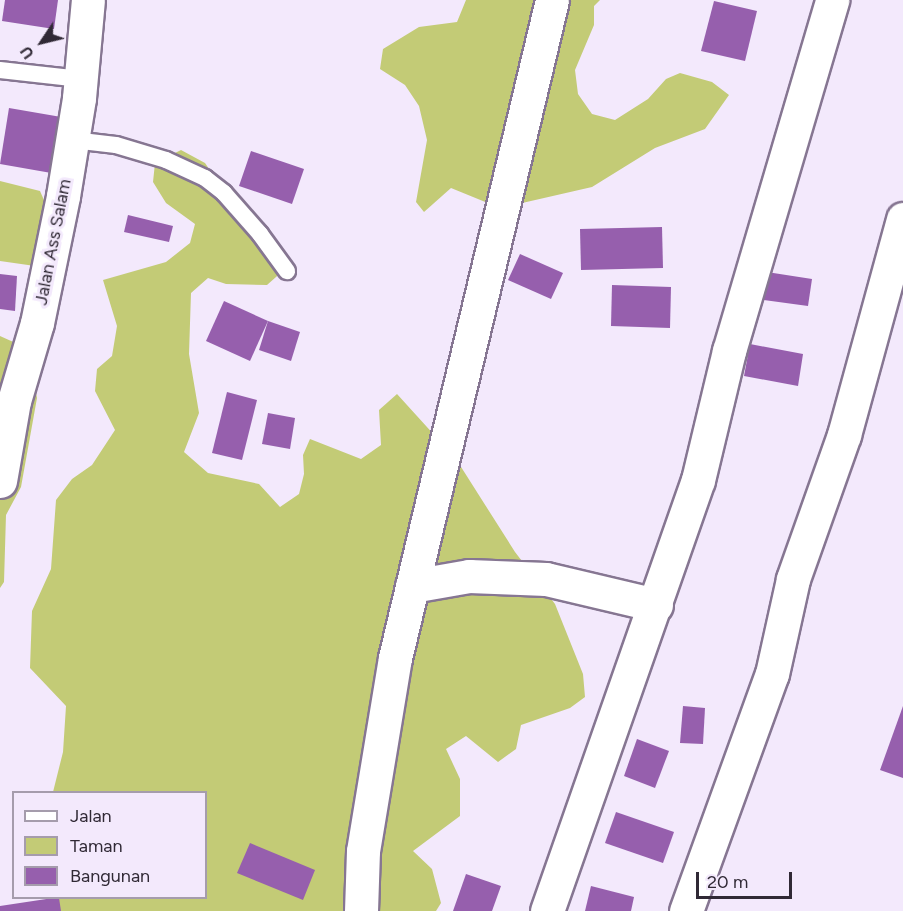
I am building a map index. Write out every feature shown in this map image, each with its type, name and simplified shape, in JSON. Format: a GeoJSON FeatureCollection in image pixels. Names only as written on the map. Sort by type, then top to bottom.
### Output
{"type":"FeatureCollection","features":[{"type":"Feature","properties":{"kind":"street","name":"Jalan Ass Salam"},"geometry":{"type":"LineString","coordinates":[[0,481],[14,401],[37,323],[73,140],[88,0]]}},
{"type":"Feature","properties":{"kind":"street"},"geometry":{"type":"LineString","coordinates":[[361,911],[363,851],[395,658],[552,0]]}},
{"type":"Feature","properties":{"kind":"street"},"geometry":{"type":"LineString","coordinates":[[547,911],[698,480],[729,351],[832,0]]}},
{"type":"Feature","properties":{"kind":"street"},"geometry":{"type":"LineString","coordinates":[[686,911],[772,674],[793,579],[844,435],[903,219]]}},
{"type":"Feature","properties":{"kind":"street"},"geometry":{"type":"LineString","coordinates":[[412,586],[469,576],[546,579],[656,605]]}},
{"type":"Feature","properties":{"kind":"lane"},"geometry":{"type":"LineString","coordinates":[[0,70],[80,79]]}},
{"type":"Feature","properties":{"kind":"lane"},"geometry":{"type":"LineString","coordinates":[[73,140],[126,148],[166,160],[205,178],[238,209],[287,271]]}},
{"type":"Feature","properties":{"kind":"green space"},"geometry":{"type":"Polygon","coordinates":[[[466,0],[600,0],[594,6],[594,25],[575,70],[578,94],[592,114],[615,120],[648,99],[666,79],[680,73],[712,82],[729,95],[705,129],[655,148],[592,187],[500,208],[451,188],[424,212],[416,202],[427,140],[419,106],[405,85],[380,69],[383,49],[419,27],[457,22],[466,0]]]}},
{"type":"Feature","properties":{"kind":"green space"},"geometry":{"type":"Polygon","coordinates":[[[181,150],[205,163],[240,215],[285,269],[267,285],[226,284],[208,278],[191,293],[189,354],[199,413],[184,452],[208,473],[259,484],[280,507],[299,494],[304,474],[303,455],[310,439],[361,459],[381,445],[379,410],[397,394],[456,459],[515,552],[555,604],[583,674],[585,697],[570,708],[521,725],[516,749],[498,762],[466,736],[446,749],[460,779],[460,816],[413,851],[432,869],[441,903],[436,911],[53,911],[50,899],[207,899],[207,791],[53,791],[63,752],[66,706],[30,668],[32,611],[51,569],[56,500],[72,479],[92,465],[115,430],[95,391],[97,369],[112,356],[117,326],[103,280],[166,262],[190,243],[195,224],[166,203],[153,182],[155,163],[181,150]]]}},
{"type":"Feature","properties":{"kind":"green space"},"geometry":{"type":"Polygon","coordinates":[[[0,181],[40,191],[55,225],[35,266],[0,261],[0,181]]]}},
{"type":"Feature","properties":{"kind":"green space"},"geometry":{"type":"Polygon","coordinates":[[[0,336],[20,345],[30,359],[37,398],[21,487],[6,515],[4,582],[0,588],[0,336]]]}},
{"type":"Feature","properties":{"kind":"building"},"geometry":{"type":"Polygon","coordinates":[[[5,0],[58,0],[54,29],[2,21],[5,0]]]}},
{"type":"Feature","properties":{"kind":"building"},"geometry":{"type":"Polygon","coordinates":[[[714,1],[757,11],[745,61],[701,51],[714,1]]]}},
{"type":"Feature","properties":{"kind":"building"},"geometry":{"type":"Polygon","coordinates":[[[9,108],[67,118],[57,174],[0,164],[9,108]]]}},
{"type":"Feature","properties":{"kind":"building"},"geometry":{"type":"Polygon","coordinates":[[[251,151],[304,169],[292,204],[239,186],[251,151]]]}},
{"type":"Feature","properties":{"kind":"building"},"geometry":{"type":"Polygon","coordinates":[[[128,215],[173,226],[169,242],[124,232],[128,215]]]}},
{"type":"Feature","properties":{"kind":"building"},"geometry":{"type":"Polygon","coordinates":[[[662,227],[663,268],[581,270],[580,229],[662,227]]]}},
{"type":"Feature","properties":{"kind":"building"},"geometry":{"type":"Polygon","coordinates":[[[520,254],[563,273],[551,299],[508,280],[520,254]]]}},
{"type":"Feature","properties":{"kind":"building"},"geometry":{"type":"Polygon","coordinates":[[[760,271],[812,279],[808,306],[756,299],[760,271]]]}},
{"type":"Feature","properties":{"kind":"building"},"geometry":{"type":"Polygon","coordinates":[[[0,274],[17,276],[15,311],[0,309],[0,274]]]}},
{"type":"Feature","properties":{"kind":"building"},"geometry":{"type":"Polygon","coordinates":[[[612,285],[671,287],[670,328],[611,326],[612,285]]]}},
{"type":"Feature","properties":{"kind":"building"},"geometry":{"type":"Polygon","coordinates":[[[224,301],[268,321],[250,361],[206,341],[224,301]]]}},
{"type":"Feature","properties":{"kind":"building"},"geometry":{"type":"Polygon","coordinates":[[[268,321],[300,332],[291,361],[259,350],[268,321]]]}},
{"type":"Feature","properties":{"kind":"building"},"geometry":{"type":"Polygon","coordinates":[[[750,344],[803,354],[798,386],[744,376],[750,344]]]}},
{"type":"Feature","properties":{"kind":"building"},"geometry":{"type":"Polygon","coordinates":[[[227,392],[257,400],[242,460],[212,453],[227,392]]]}},
{"type":"Feature","properties":{"kind":"building"},"geometry":{"type":"Polygon","coordinates":[[[268,413],[295,418],[290,449],[262,444],[268,413]]]}},
{"type":"Feature","properties":{"kind":"building"},"geometry":{"type":"Polygon","coordinates":[[[683,706],[705,708],[703,744],[680,743],[683,706]]]}},
{"type":"Feature","properties":{"kind":"building"},"geometry":{"type":"Polygon","coordinates":[[[903,706],[903,778],[880,770],[903,706]]]}},
{"type":"Feature","properties":{"kind":"building"},"geometry":{"type":"Polygon","coordinates":[[[637,739],[669,751],[655,788],[624,776],[637,739]]]}},
{"type":"Feature","properties":{"kind":"building"},"geometry":{"type":"Polygon","coordinates":[[[616,812],[674,832],[663,863],[605,843],[616,812]]]}},
{"type":"Feature","properties":{"kind":"building"},"geometry":{"type":"Polygon","coordinates":[[[250,843],[315,870],[303,900],[237,873],[250,843]]]}},
{"type":"Feature","properties":{"kind":"building"},"geometry":{"type":"Polygon","coordinates":[[[466,874],[501,886],[492,911],[453,911],[466,874]]]}},
{"type":"Feature","properties":{"kind":"building"},"geometry":{"type":"Polygon","coordinates":[[[591,886],[634,897],[631,911],[585,911],[591,886]]]}},
{"type":"Feature","properties":{"kind":"building"},"geometry":{"type":"Polygon","coordinates":[[[59,899],[61,911],[0,911],[0,906],[59,899]]]}}]}
